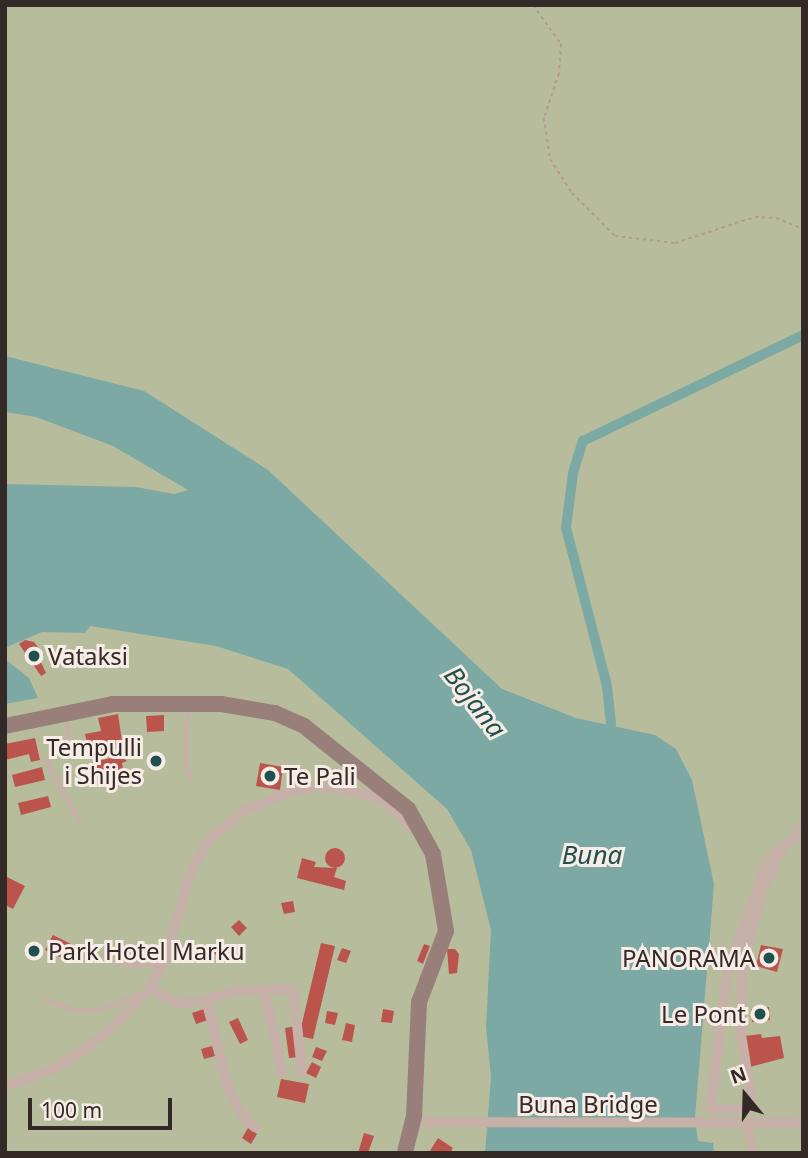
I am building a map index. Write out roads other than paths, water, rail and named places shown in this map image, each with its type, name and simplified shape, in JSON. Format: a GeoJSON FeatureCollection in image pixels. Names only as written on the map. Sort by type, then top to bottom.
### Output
{"type":"FeatureCollection","features":[{"type":"Feature","properties":{"kind":"main road"},"geometry":{"type":"LineString","coordinates":[[5,726],[113,704],[242,706],[297,721],[399,800],[428,838],[442,891],[446,931],[419,1002],[413,1122],[405,1153]]}},
{"type":"Feature","properties":{"kind":"street"},"geometry":{"type":"LineString","coordinates":[[5,1086],[51,1070],[77,1055],[113,1027],[150,988],[163,962],[194,864],[210,840],[245,810],[299,790],[336,788],[382,798],[417,834],[428,838]]}},
{"type":"Feature","properties":{"kind":"street"},"geometry":{"type":"LineString","coordinates":[[783,847],[763,889],[743,962],[740,1028],[753,1109],[710,1109],[728,968],[761,875],[783,847],[803,825]]}},
{"type":"Feature","properties":{"kind":"street"},"geometry":{"type":"LineString","coordinates":[[150,988],[179,1004],[206,1000],[234,991],[293,989],[302,1071]]}},
{"type":"Feature","properties":{"kind":"street"},"geometry":{"type":"LineString","coordinates":[[265,990],[282,1073]]}},
{"type":"Feature","properties":{"kind":"street"},"geometry":{"type":"LineString","coordinates":[[206,1000],[229,1090],[244,1118],[256,1127]]}},
{"type":"Feature","properties":{"kind":"street","name":"Buna Bridge"},"geometry":{"type":"LineString","coordinates":[[413,1122],[460,1125],[803,1124]]}},
{"type":"Feature","properties":{"kind":"street"},"geometry":{"type":"LineString","coordinates":[[747,1124],[752,1153]]}},
{"type":"Feature","properties":{"kind":"lane"},"geometry":{"type":"LineString","coordinates":[[188,704],[185,761],[190,777]]}},
{"type":"Feature","properties":{"kind":"lane"},"geometry":{"type":"LineString","coordinates":[[66,713],[68,738],[46,761],[79,820]]}},
{"type":"Feature","properties":{"kind":"lane"},"geometry":{"type":"LineString","coordinates":[[108,960],[131,965],[163,962]]}},
{"type":"Feature","properties":{"kind":"lane"},"geometry":{"type":"LineString","coordinates":[[47,1000],[75,1010],[101,1009],[150,988]]}},
{"type":"Feature","properties":{"kind":"water","name":"Buna"},"geometry":{"type":"Polygon","coordinates":[[[5,356],[144,391],[268,470],[502,689],[576,718],[655,735],[676,749],[692,780],[714,884],[695,1118],[698,1141],[713,1143],[714,1153],[485,1153],[491,1077],[486,1027],[491,930],[471,850],[447,809],[288,669],[216,646],[90,626],[85,633],[42,632],[5,648],[5,484],[136,487],[174,494],[188,490],[113,446],[36,417],[5,412],[5,356]]]}},
{"type":"Feature","properties":{"kind":"water"},"geometry":{"type":"Polygon","coordinates":[[[5,659],[29,678],[38,698],[5,704],[5,659]]]}},
{"type":"Feature","properties":{"kind":"waterway"},"geometry":{"type":"LineString","coordinates":[[611,724],[607,686],[566,528],[573,473],[583,441],[803,335]]}},
{"type":"Feature","properties":{"kind":"place","name":"Vataksi"},"geometry":{"type":"Point","coordinates":[34,656]}},
{"type":"Feature","properties":{"kind":"place","name":"Tempulli i Shijes"},"geometry":{"type":"Point","coordinates":[156,761]}},
{"type":"Feature","properties":{"kind":"place","name":"Te Pali"},"geometry":{"type":"Point","coordinates":[270,776]}},
{"type":"Feature","properties":{"kind":"place","name":"Park Hotel Marku"},"geometry":{"type":"Point","coordinates":[34,951]}},
{"type":"Feature","properties":{"kind":"place","name":"PANORAMA"},"geometry":{"type":"Point","coordinates":[769,958]}},
{"type":"Feature","properties":{"kind":"place","name":"Le Pont"},"geometry":{"type":"Point","coordinates":[760,1014]}},
{"type":"Feature","properties":{"kind":"water label","name":"Bojana"},"geometry":{"type":"Point","coordinates":[475,702]}}]}
